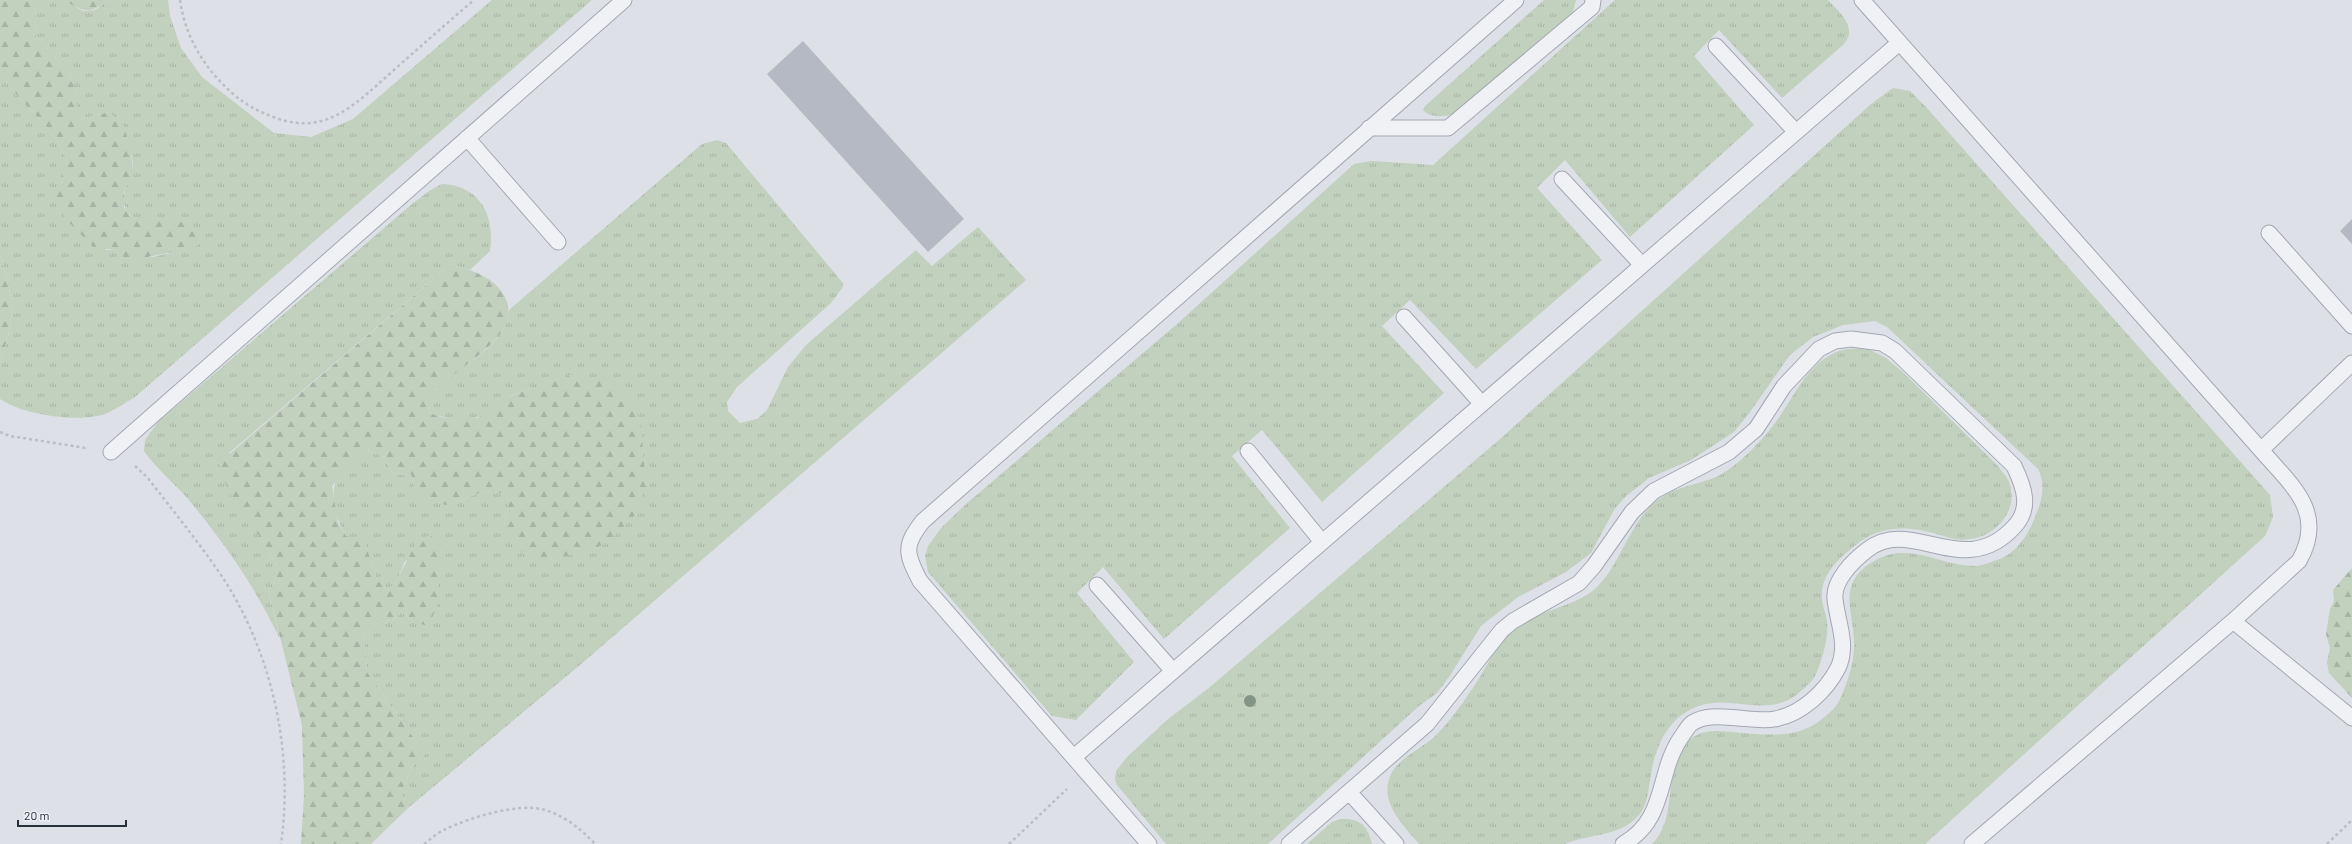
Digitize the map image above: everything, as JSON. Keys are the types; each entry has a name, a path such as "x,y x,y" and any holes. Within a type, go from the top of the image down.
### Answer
{"lane":[{"path":"111,452 624,0"},
{"path":"1149,844 920,581 909,558 908,544 912,535 923,521 1368,128 1516,0"},
{"path":"1368,128 1448,128 1592,7 1593,0"},
{"path":"1862,0 2303,498 2309,513 2306,550 2299,562 2233,621 1972,844"},
{"path":"1074,757 1899,43"},
{"path":"1716,46 1796,132"},
{"path":"467,138 558,242"},
{"path":"1562,179 1642,265"},
{"path":"2269,233 2352,326"},
{"path":"1404,317 1482,404"},
{"path":"1289,844 1427,724 1502,630 1513,621 1579,582 1594,566 1632,512 1654,491 1728,452 1756,429 1784,386 1819,349 1835,341 1851,339 1882,344 1895,351 2014,466 2024,488 2025,502 2022,519 1998,541 1978,550 1958,551 1908,539 1882,541 1868,549 1840,578 1834,597 1843,646 1838,666 1821,693 1797,710 1775,719 1713,716 1692,723 1675,745 1656,809 1643,828 1623,844"},
{"path":"2261,450 2352,363"},
{"path":"1248,451 1322,542"},
{"path":"1096,585 1173,671"},
{"path":"2233,621 2352,718"},
{"path":"1349,792 1396,844"}],"path":[{"path":"180,0 188,32 205,64 219,81 256,111 301,125 320,123 350,108 474,0"},
{"path":"0,432 10,436 111,452 131,462 147,477 219,572 240,607 265,666 278,716 285,788 281,844"},
{"path":"1009,844 1086,772"},
{"path":"424,844 444,830 479,817 511,809 544,810 578,827 595,844"},
{"path":"2327,844 2352,820"}],"green space":[{"path":"0,0 36,0 35,35 69,72 77,97 77,120 109,112 124,126 131,152 133,175 124,192 124,207 129,215 139,222 149,223 171,217 198,230 201,242 194,248 137,259 123,257 115,250 93,247 65,218 55,195 67,160 54,136 12,89 0,68"},
{"path":"36,0 63,0 83,11 95,10 109,0 168,0 170,16 181,48 202,77 274,133 311,137 353,119 492,0 592,0 135,397 105,414 81,418 51,416 36,413 10,405 0,399 0,363 8,337 13,304 0,255 0,68 12,89 54,136 67,160 63,176 106,250 115,250 123,257 152,257 171,253 171,217 156,222 147,223 136,220 128,213 124,203 124,197 133,164 127,142 109,112 77,120 77,97 69,72 35,35"},
{"path":"63,0 109,0 96,8 86,10"},
{"path":"1544,0 1576,0 1572,15 1456,114 1434,116 1423,110 1425,106"},
{"path":"1615,0 1828,0 1846,21 1849,33 1843,45 1782,98 1719,30 1694,56 1754,125 1630,237 1565,160 1537,188 1602,260 1476,369 1410,300 1382,326 1444,393 1322,502 1262,430 1232,456 1290,528 1164,639 1103,567 1077,593 1134,662 1076,720 1052,716 928,572 925,556 928,546 941,528 966,504 1177,324 1354,164 1372,161 1433,165"},
{"path":"1893,88 1910,91 1926,107 2270,495 2273,517 2265,536 1925,844 1652,844 1661,832 1666,818 1673,772 1677,758 1684,745 1695,736 1712,731 1771,735 1791,733 1800,731 1818,722 1835,707 1845,689 1854,649 1850,600 1851,589 1855,579 1863,569 1876,560 1889,555 1902,553 1926,556 1951,563 1977,566 1997,560 2016,549 2029,530 2037,511 2042,493 2042,481 2038,469 1887,327 1875,321 1843,325 1813,337 1790,355 1734,432 1691,460 1649,478 1626,496 1614,510 1591,553 1566,572 1518,597 1481,626 1451,674 1437,693 1419,706 1268,844 1166,844 1117,785 1115,779 1116,771 1127,757 1167,720 1210,687 1500,439 1871,104"},
{"path":"717,140 726,143 843,283 842,288 831,303 737,387 727,402 728,411 740,423 757,419 767,410 788,367 806,345 916,250 932,266 978,227 1026,280 580,665 408,808 401,793 412,767 425,754 367,672 364,634 378,622 392,620 402,612 414,622 439,567 442,546 405,561 397,580 388,590 377,580 364,541 346,536 341,528 335,509 334,490 336,480 346,464 367,450 384,457 394,475 411,474 415,490 447,505 485,491 506,494 509,503 503,530 550,560 570,554 646,487 643,458 572,375 508,397 495,410 480,417 454,419 438,416 430,413 426,402 435,390 447,379 474,360 497,338 505,325 509,310 702,144"},
{"path":"442,184 467,190 476,197 482,205 490,226 490,251 470,270 451,264 229,453 261,538 277,567 275,582 268,589 280,639 241,569 206,521 144,451 145,440 158,422 412,204 429,191"},
{"path":"0,255 13,304 8,337 0,363"},
{"path":"451,264 476,273 492,281 503,294 507,302 508,317 502,331 492,344 448,379 426,402 430,413 444,418 477,418 495,410 506,398 545,382 572,375 612,382 636,405 641,428 646,487 635,515 609,541 594,549 550,560 521,552 503,530 509,503 506,494 485,491 447,505 425,501 415,490 411,474 394,475 384,457 367,450 346,465 332,486 338,523 346,536 364,540 377,580 388,590 397,580 418,539 430,535 442,546 437,607 428,626 414,622 402,612 392,620 378,622 364,634 367,672 425,754 412,767 401,793 408,808 371,844 301,844 304,796 302,725 268,589 275,582 277,567 261,538 229,493 219,463"},
{"path":"1868,349 1886,358 1905,374 1998,466 2006,476 2011,490 2011,501 2009,510 2004,519 1989,532 1980,537 1965,540 1954,539 1920,530 1885,530 1869,536 1846,552 1833,566 1824,582 1822,600 1827,621 1827,634 1818,670 1813,679 1795,696 1783,702 1770,705 1721,702 1709,703 1696,707 1678,718 1664,735 1656,754 1645,805 1639,816 1626,826 1618,830 1582,838 1565,844 1419,844 1399,820 1389,802 1388,782 1392,772 1402,760 1435,737 1469,693 1501,642 1520,624 1581,598 1597,587 1613,566 1640,518 1649,508 1659,499 1673,491 1718,476 1739,462 1768,431 1803,381 1820,362 1830,355 1842,350"},
{"path":"2352,568 2352,698 2329,673 2327,662 2330,648 2326,634 2330,609 2334,601 2333,590"},
{"path":"1340,819 1357,821 1362,824 1368,832 1372,844 1307,844 1332,822"}],"building":[{"path":"803,41 964,219 928,252 767,74"},
{"path":"2352,219 2352,244 2340,231"}]}
